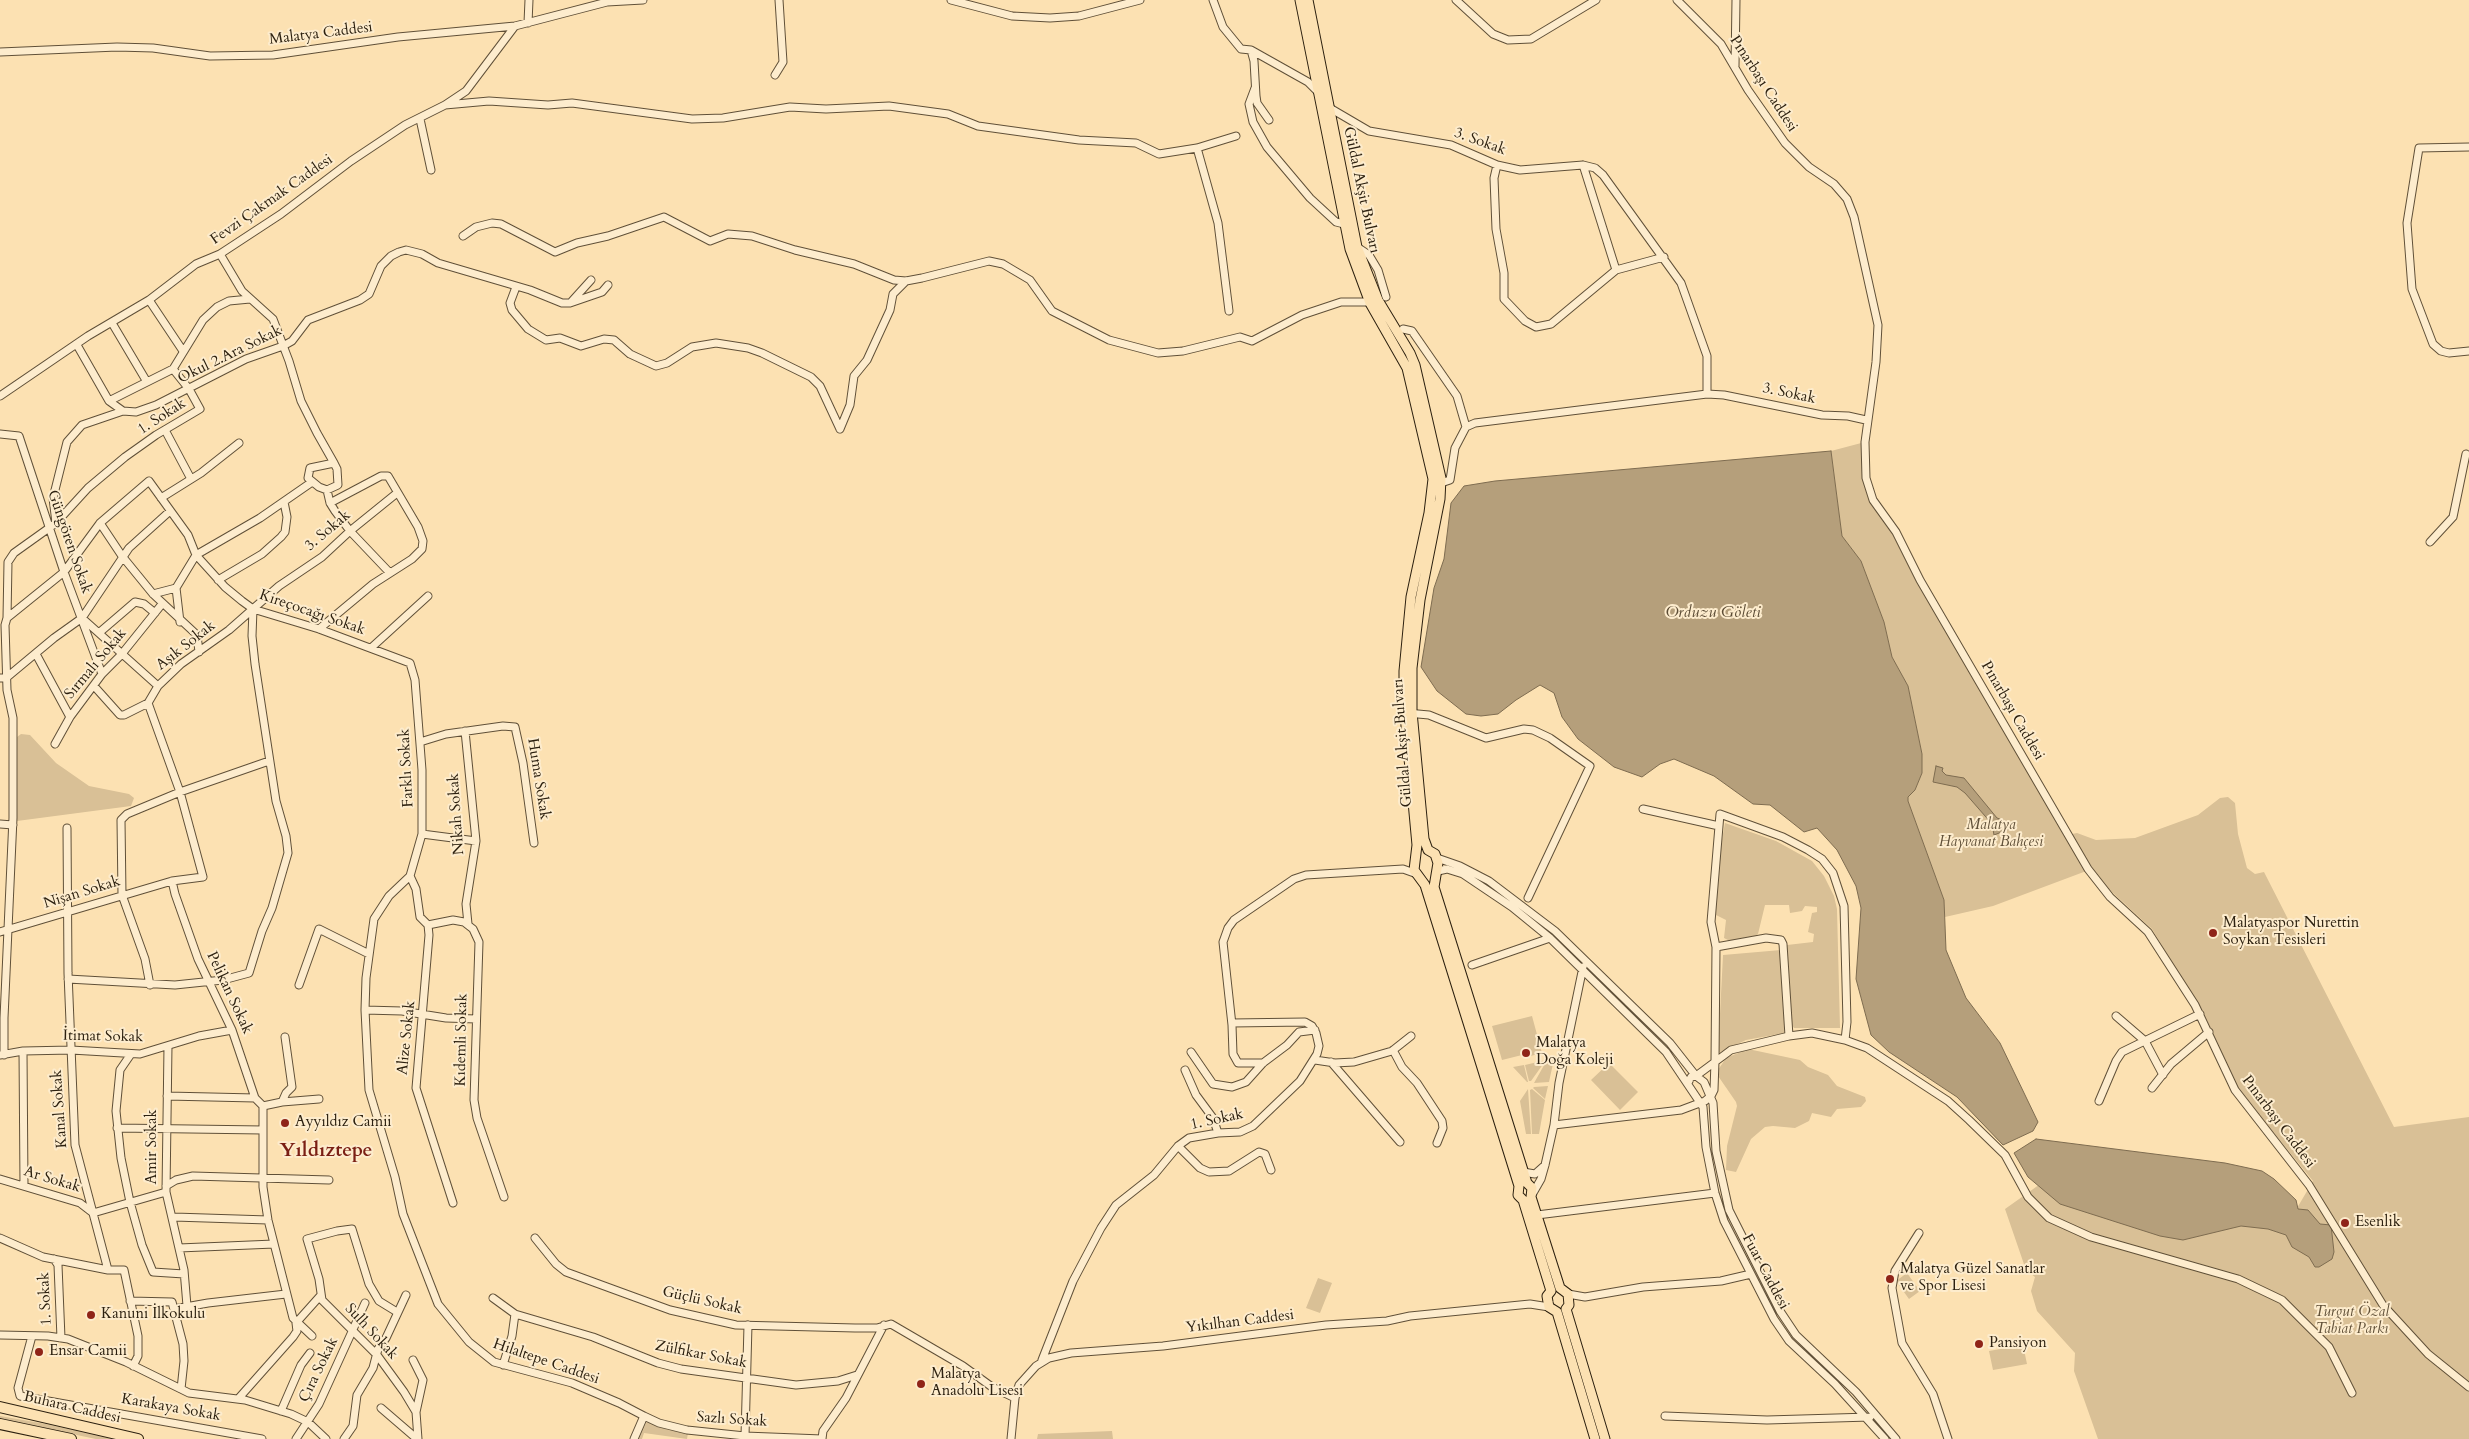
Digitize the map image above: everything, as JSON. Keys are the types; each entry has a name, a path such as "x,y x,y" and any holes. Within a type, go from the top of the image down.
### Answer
{"highway":[{"name":"Buhara Caddesi","path":"0,1407 138,1439"},
{"path":"0,1414 8,1416 31,1414"},
{"path":"0,1424 71,1439"}],"main road":[{"name":"Güldal Akşit Bulvarı","path":"1300,0 1352,259 1410,353 1415,365 1437,485 1415,633 1408,713 1416,856 1419,876 1536,1216 1553,1292 1553,1310 1595,1439"},
{"name":"Güldal Akşit Bulvarı","path":"1308,0 1357,247 1378,300"},
{"name":"Güldal Akşit Bulvarı","path":"1408,713 1424,838 1428,850"},
{"path":"1428,850 1437,858"},
{"name":"Güldal Akşit Bulvarı","path":"1437,858 1434,887 1523,1172 1553,1292"},
{"path":"1553,1292 1568,1294 1568,1307 1605,1439"}],"street":[{"path":"528,23 529,0"},
{"name":"Malatya Caddesi","path":"0,52 117,47 153,48 210,56 273,55 398,37 515,26 608,2 643,0"},
{"path":"775,75 783,62 779,0"},
{"path":"951,0 1012,16 1050,18 1079,16 1140,0"},
{"path":"1213,0 1223,27 1241,49 1251,50 1308,82 1318,90 1329,109"},
{"path":"1456,0 1493,34 1508,40 1531,40 1596,0"},
{"name":"Pınarbaşı Caddesi","path":"1677,0 1716,38 1735,66 1748,90 1785,143 1809,167 1834,184 1846,199 1856,222 1878,325 1876,362 1866,420 1866,478 1872,500 1896,532 1920,580 2089,870 2110,897 2153,939 2200,1014 2221,1064 2235,1090 2309,1185 2383,1305 2412,1338 2435,1360 2469,1387"},
{"path":"1735,66 1736,0"},
{"name":"Fevzi Çakmak Caddesi","path":"1,396 76,345 149,300 196,264 220,254 301,201 351,161 405,126 445,105 466,90 515,26"},
{"path":"1251,50 1254,61 1255,88 1258,103 1269,120"},
{"path":"1255,88 1249,104 1253,122 1267,147 1310,198 1336,222 1344,224"},
{"path":"445,105 489,101 548,105 572,103 692,119 723,118 790,107 826,109 889,106 948,114 978,126 1079,140 1136,143 1159,154 1197,148 1236,136"},
{"name":"3. Sokak","path":"1329,109 1369,131 1451,145 1497,165 1520,170 1582,165"},
{"path":"420,119 431,170"},
{"path":"2469,146 2419,148 2407,223 2412,289 2433,344 2441,351 2449,354 2469,351"},
{"path":"1197,148 1218,223 1229,311"},
{"path":"1497,165 1494,178 1496,229 1504,273 1504,299 1525,321 1536,327 1551,324 1616,270 1664,257"},
{"path":"1582,165 1616,270"},
{"path":"1582,165 1595,168 1603,175 1681,283 1707,356 1707,394"},
{"path":"463,236 476,227 492,223 501,224 555,252 576,243 608,236 664,217 710,241 728,234 741,234 854,264 894,280 906,281 989,261 1003,264 1030,280 1052,311 1109,340 1158,353 1183,351 1240,337 1252,341 1302,315 1341,302 1378,300"},
{"name":"Okul 2.Ara Sokak","path":"52,526 52,498 68,442 82,425 123,411 136,412 144,410 246,359 283,346 292,341 308,320 365,298 381,266 391,256 406,250 422,254 438,264 466,270 516,287"},
{"path":"220,254 242,291 273,320 301,401 338,474 338,485 328,490"},
{"path":"570,303 591,280"},
{"path":"608,285 602,292 570,303 562,303 530,290 516,287 510,303 512,310 528,330 546,340 560,338 581,346 604,338 614,340 630,354 656,366 667,363 692,347 709,344 735,345 762,353 811,377 820,386 840,430 850,405 854,376 867,360 890,310 893,294 906,281"},
{"path":"109,401 173,368 203,320 218,307 229,301 250,299"},
{"path":"149,300 183,352"},
{"path":"112,323 147,382"},
{"path":"1403,328 1412,331 1457,396 1466,427 1455,448 1450,480 1437,485"},
{"path":"76,345 109,401 123,411"},
{"path":"173,368 189,389"},
{"name":"1. Sokak","path":"10,557 52,526 88,488 139,448 200,409 189,389"},
{"name":"3. Sokak","path":"1466,427 1475,422 1707,394 1724,395 1822,415 1848,416 1866,420"},
{"path":"165,430 191,479"},
{"name":"Güngören Sokak","path":"0,434 19,436 52,526 64,572 102,674"},
{"path":"161,498 191,479 239,443"},
{"path":"2430,542 2454,517 2466,454"},
{"path":"328,490 308,478 310,468 334,463"},
{"path":"319,629 353,599 389,572 412,559 422,549 423,540 418,527 397,493 391,478 381,476 330,503"},
{"name":"Kireçocağı Sokak","path":"100,523 149,482 188,535 196,555 218,580 253,609 319,629 404,660"},
{"path":"180,622 176,588 196,555 211,548 312,482"},
{"path":"328,490 330,503 350,531 389,572"},
{"name":"3. Sokak","path":"253,609 297,572 322,557 350,531 397,493"},
{"path":"218,580 262,554 281,537 285,532 287,517 284,502"},
{"path":"3,678 82,618 122,556 135,541 170,511"},
{"path":"7,618 64,572 100,523 122,556 152,594 196,635 199,652"},
{"path":"0,556 10,557 3,678 13,718 13,825 9,930 2,1018 2,1055"},
{"path":"152,594 176,588"},
{"path":"371,648 428,596"},
{"path":"100,632 135,602 144,604 155,613"},
{"name":"Sırmalı Sokak","path":"55,744 70,716 102,674 121,655 162,604"},
{"path":"68,979 175,985 249,973 278,889 288,853 269,761 253,649 253,609"},
{"name":"Aşık Sokak","path":"148,703 158,686 182,664 253,609"},
{"path":"82,618 100,632 121,655 158,686"},
{"path":"36,654 70,716"},
{"name":"Farklı Sokak","path":"404,660 410,663 415,680 420,742 422,834 410,876"},
{"path":"94,686 120,715 124,715 148,703 180,792 203,877 172,881"},
{"path":"1408,713 1429,714 1486,738 1524,729 1533,730 1550,738 1590,766 1528,898"},
{"name":"Huma Sokak","path":"420,742 446,734 503,726 515,727 523,763 534,843"},
{"name":"Nikah Sokak","path":"465,731 476,841 466,904 468,924"},
{"path":"150,985 145,959 122,895 122,817 180,792 269,761"},
{"path":"1643,809 1719,826"},
{"path":"1554,1125 1687,1109 1711,1096 1714,1090 1715,1061 1716,947 1711,930 1711,917 1720,814 1783,838 1822,859 1833,873 1844,906 1847,1022 1845,1040"},
{"path":"0,824 13,825"},
{"name":"Kanal Sokak","path":"67,828 68,979 75,1145 108,1270"},
{"path":"422,834 476,841"},
{"path":"1403,870 1416,856 1428,850"},
{"path":"1437,858 1460,866 1489,881 1555,931 1670,1042 1696,1076 1704,1082 1711,1096 1716,1151 1726,1201 1737,1229 1780,1311 1796,1335 1856,1392 1896,1439"},
{"path":"1263,1064 1238,1063 1232,1054 1232,1022 1223,942 1228,928 1234,920 1294,879 1306,875 1403,870 1419,876 1452,870 1462,874 1512,907 1550,938 1666,1052 1688,1083 1692,1094 1700,1103"},
{"name":"Alize Sokak","path":"410,876 416,889 420,917 428,925 426,984 416,1088 453,1203"},
{"name":"Hilaltepe Caddesi","path":"410,876 390,896 374,919 369,954 365,1010 368,1079 371,1098 395,1177 403,1214 438,1304 453,1324 484,1357 503,1365 572,1383 644,1416"},
{"name":"Pelikan Sokak","path":"172,881 192,947 232,1030 254,1098"},
{"name":"Nişan Sokak","path":"0,932 172,881"},
{"path":"428,925 454,920 468,924"},
{"name":"Kıdemli Sokak","path":"468,924 477,936 479,950 475,1109 504,1198"},
{"path":"299,985 319,929 369,954"},
{"path":"1472,965 1550,938"},
{"path":"1716,947 1766,938 1781,940 1783,944 1789,1036"},
{"path":"1527,1190 1544,1168 1554,1125 1559,1083 1585,959"},
{"path":"365,1010 476,1020"},
{"path":"2099,1101 2118,1057 2126,1050 2200,1014"},
{"path":"2116,1016 2145,1041 2163,1075"},
{"path":"1232,1022 1268,1024 1299,1021 1312,1026 1316,1030 1319,1046 1315,1060 1331,1062 1354,1062 1393,1050 1411,1036"},
{"name":"İtimat Sokak","path":"2,1055 23,1051 70,1050 112,1051 131,1054 168,1046 200,1036 232,1030"},
{"path":"1191,1052 1213,1084 1218,1086 1239,1086 1258,1071 1263,1064 1287,1046 1300,1032 1316,1030"},
{"path":"2152,1088 2171,1064 2209,1032"},
{"path":"1688,1083 1690,1078 1696,1076 1731,1050 1789,1036 1812,1033 1845,1040 1867,1048 1953,1104 2005,1155 2028,1197 2049,1218 2090,1237 2238,1279 2282,1300 2329,1347 2352,1393"},
{"path":"282,1102 286,1093 292,1087 285,1037"},
{"name":"Amir Sokak","path":"168,1046 166,1189 174,1217 184,1274 187,1306"},
{"path":"1393,1050 1402,1067 1417,1083 1442,1122 1444,1128 1437,1143"},
{"path":"23,1051 24,1186"},
{"path":"131,1054 120,1070 117,1085 117,1128 130,1202 142,1246 153,1272 184,1274"},
{"name":"1. Sokak","path":"1042,1360 1074,1281 1110,1211 1154,1175 1178,1146 1189,1138 1218,1133 1240,1132 1253,1126 1300,1080 1315,1060"},
{"path":"1331,1062 1400,1142"},
{"path":"1185,1070 1196,1095 1212,1118 1218,1133"},
{"path":"1687,1109 1691,1104 1692,1094"},
{"path":"167,1096 254,1098 263,1106 264,1199 286,1294 297,1331 238,1399"},
{"path":"263,1106 282,1102 319,1099"},
{"name":"Fuar Caddesi","path":"1700,1103 1704,1111 1706,1147 1715,1193 1724,1221 1770,1312 1788,1340 1835,1384 1885,1439"},
{"path":"117,1128 263,1130"},
{"path":"1178,1146 1200,1168 1209,1172 1230,1171 1259,1152 1265,1154 1271,1170"},
{"path":"1523,1172 1535,1174 1544,1168"},
{"path":"93,1213 166,1189 176,1180 194,1176 329,1180"},
{"name":"Ar Sokak","path":"0,1179 80,1203 93,1213"},
{"path":"1536,1216 1715,1193"},
{"path":"174,1217 268,1220"},
{"name":"Sulh Sokak","path":"397,1312 379,1301 369,1284 352,1229 309,1238 306,1242 319,1279 322,1300 376,1355 404,1392 416,1412 417,1439"},
{"path":"1919,1233 1895,1272 1892,1288 1900,1339 1932,1394 1948,1439"},
{"path":"0,1238 33,1253 54,1259 108,1270 124,1270 138,1342 138,1356 133,1366"},
{"name":"Güçlü Sokak","path":"535,1238 556,1264 570,1274 663,1308 730,1324 855,1328 884,1326"},
{"path":"179,1248 274,1244"},
{"name":"1. Sokak","path":"54,1259 58,1265 61,1338"},
{"path":"1568,1294 1585,1296 1643,1287 1721,1281 1751,1274"},
{"name":"Yıkılhan Caddesi","path":"1530,1304 1553,1292"},
{"path":"174,1309 286,1294"},
{"path":"296,1323 321,1295"},
{"path":"344,1439 353,1426 357,1395 373,1368 376,1355 406,1295"},
{"path":"1553,1310 1568,1307 1585,1296"},
{"name":"Zülfikar Sokak","path":"493,1298 515,1314 593,1337 667,1366 796,1385 838,1382 857,1375"},
{"path":"130,1302 172,1302 184,1344 181,1390"},
{"name":"Çıra Sokak","path":"308,1422 319,1404 365,1303"},
{"name":"Yıkılhan Caddesi","path":"1042,1360 1071,1353 1163,1346 1326,1326 1387,1321 1410,1316 1530,1304 1553,1310"},
{"path":"503,1365 512,1336 515,1314"},
{"path":"296,1323 312,1336"},
{"path":"745,1436 748,1325"},
{"path":"822,1439 823,1431 846,1398 884,1326 894,1325 967,1369 992,1387 1015,1398"},
{"path":"0,1334 61,1338 133,1366 181,1390 198,1395 257,1402 291,1414 308,1422 326,1439"},
{"name":"Karakaya Sokak","path":"32,1336 18,1393 24,1397 262,1439"},
{"path":"281,1412 301,1364 310,1353"},
{"path":"413,1360 423,1380 416,1412"},
{"path":"1011,1439 1015,1398 1023,1379 1042,1360"},
{"path":"381,1408 417,1439"},
{"path":"634,1439 644,1416"},
{"name":"Sazlı Sokak","path":"644,1416 678,1429 745,1436 822,1439"},
{"path":"1665,1416 1767,1420 1867,1418 1877,1416"},
{"path":"296,1439 308,1422"}],"green space":[{"name":"Malatya Hayvanat Bahçesi","path":"1865,442 1868,488 2089,870 1993,906 1945,917 1944,900 1907,797 1915,790 1922,773 1922,754 1908,686 1892,657 1884,622 1861,561 1842,536 1831,451"},
{"path":"21,734 30,735 56,763 89,786 129,794 134,798 131,806 17,821 17,737"},
{"name":"Turgut Özal Tabiat Parkı","path":"2228,797 2235,803 2238,834 2247,868 2255,874 2264,872 2394,1127 2469,1117 2469,1439 2098,1439 2074,1371 2075,1353 2037,1311 2031,1291 2035,1277 2026,1270 2005,1209 2043,1182 2287,1225 2313,1181 2226,1074 2228,1072 2207,1020 2152,929 2100,881 2072,834 2077,833 2096,840 2135,838 2198,815 2220,798"},
{"path":"1725,823 1776,841 1812,861 1824,876 1834,896 1837,909 1840,1028 1794,1028 1788,1019 1787,945 1813,942 1814,934 1808,932 1812,913 1817,912 1817,907 1805,906 1802,911 1790,913 1789,905 1765,905 1758,934 1752,938 1734,943 1724,938 1726,920 1714,914 1718,861"},
{"path":"1781,950 1785,1033 1746,1040 1718,1053 1723,955"},
{"path":"1532,1016 1542,1053 1523,1058 1522,1055 1502,1060 1492,1026"},
{"path":"1748,1049 1800,1060 1808,1067 1828,1075 1837,1086 1865,1097 1866,1101 1861,1107 1837,1109 1831,1117 1812,1113 1809,1121 1795,1128 1765,1127 1751,1139 1736,1172 1726,1170 1727,1146 1737,1106 1716,1073 1726,1058"},
{"path":"1554,1059 1549,1082 1534,1083 1547,1060"},
{"path":"1546,1060 1531,1081 1529,1081 1525,1065"},
{"path":"1609,1063 1638,1092 1620,1110 1591,1080"},
{"path":"1524,1065 1528,1082 1513,1067"},
{"path":"1548,1086 1545,1099 1533,1088 1534,1087"},
{"path":"1528,1089 1531,1134 1526,1134 1520,1101"},
{"path":"1532,1089 1545,1100 1539,1134 1532,1134 1530,1090"},
{"path":"1907,1273 1920,1291 1909,1299 1896,1281"},
{"path":"1318,1278 1332,1283 1320,1313 1306,1308"},
{"path":"2023,1345 2027,1364 1993,1370 1989,1351"},
{"path":"0,1416 112,1439 96,1439 0,1419"},
{"path":"647,1421 668,1430 688,1433 687,1439 644,1433 642,1439 639,1439"},
{"path":"1112,1431 1113,1439 1037,1439 1038,1434"}],"water":[{"name":"Orduzu Göleti","path":"1831,451 1842,536 1861,561 1884,622 1892,657 1908,686 1922,754 1922,773 1915,790 1908,797 1908,801 1944,900 1946,950 1966,998 2000,1043 2038,1122 2033,1131 2003,1145 1957,1097 1889,1052 1871,1035 1856,979 1861,908 1856,886 1837,850 1817,828 1804,832 1770,805 1753,804 1714,776 1674,759 1660,764 1642,777 1614,767 1578,739 1562,717 1554,693 1540,685 1498,714 1481,716 1466,714 1437,691 1421,667 1434,588 1444,559 1451,503 1464,486 1495,481"},
{"path":"1936,766 1943,768 1942,771 1946,775 1964,778 1997,818 2011,823 2012,828 1994,835 1992,824 1965,793 1957,787 1933,782"},
{"path":"2036,1139 2225,1163 2262,1171 2274,1179 2296,1200 2298,1209 2308,1210 2320,1224 2331,1225 2334,1252 2332,1259 2319,1267 2315,1267 2309,1257 2292,1247 2286,1235 2268,1229 2241,1226 2183,1240 2160,1236 2060,1204 2028,1177 2014,1153"}],"place":[{"name":"Malatyaspor Nurettin Soykan Tesisleri","path":"2213,933"},
{"name":"Malatya Doğa Koleji","path":"1526,1053"},
{"name":"Ayyıldız Camii","path":"285,1123"},
{"name":"Esenlik","path":"2345,1223"},
{"name":"Malatya Güzel Sanatlar ve Spor Lisesi","path":"1890,1279"},
{"name":"Kanuni İlkokulu","path":"91,1315"},
{"name":"Pansiyon","path":"1979,1344"},
{"name":"Ensar Camii","path":"39,1352"},
{"name":"Malatya Anadolu Lisesi","path":"921,1384"}],"district":[{"name":"Yıldıztepe","path":"326,1151"}]}
